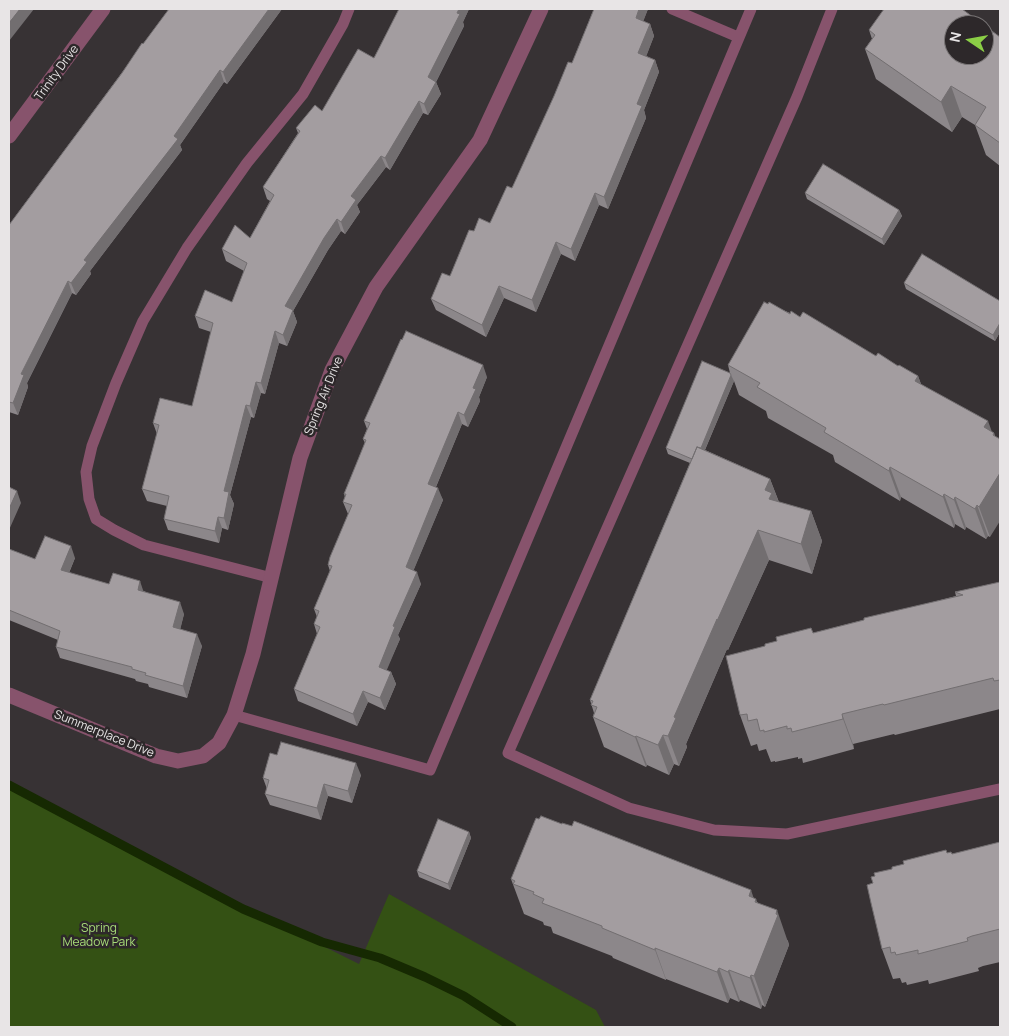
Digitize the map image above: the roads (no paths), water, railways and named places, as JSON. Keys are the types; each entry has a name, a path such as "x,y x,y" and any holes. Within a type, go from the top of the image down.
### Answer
{"street":[{"name":"Trinity Drive","path":"9,136 103,9"},
{"name":"Spring Air Drive","path":"202,756 220,743 234,715 253,654 300,458 332,370 376,287 480,140 540,9"},
{"name":"Summerplace Drive","path":"9,695 156,756 178,761 202,756"}],"lane":[{"path":"272,578 144,545 114,530 96,519 90,499 86,472 95,437 116,383 144,321 187,248 241,171 303,94 343,24 349,9"},
{"path":"672,9 738,37"},
{"path":"234,715 430,770 750,9"},
{"path":"832,9 797,98 508,753 629,808 714,830 787,834 1000,789"}],"waterway":[{"path":"9,785 243,909 322,942 380,958 425,977 464,996 512,1027"}],"park label":[{"name":"Spring Meadow Park","path":"99,936"}]}
